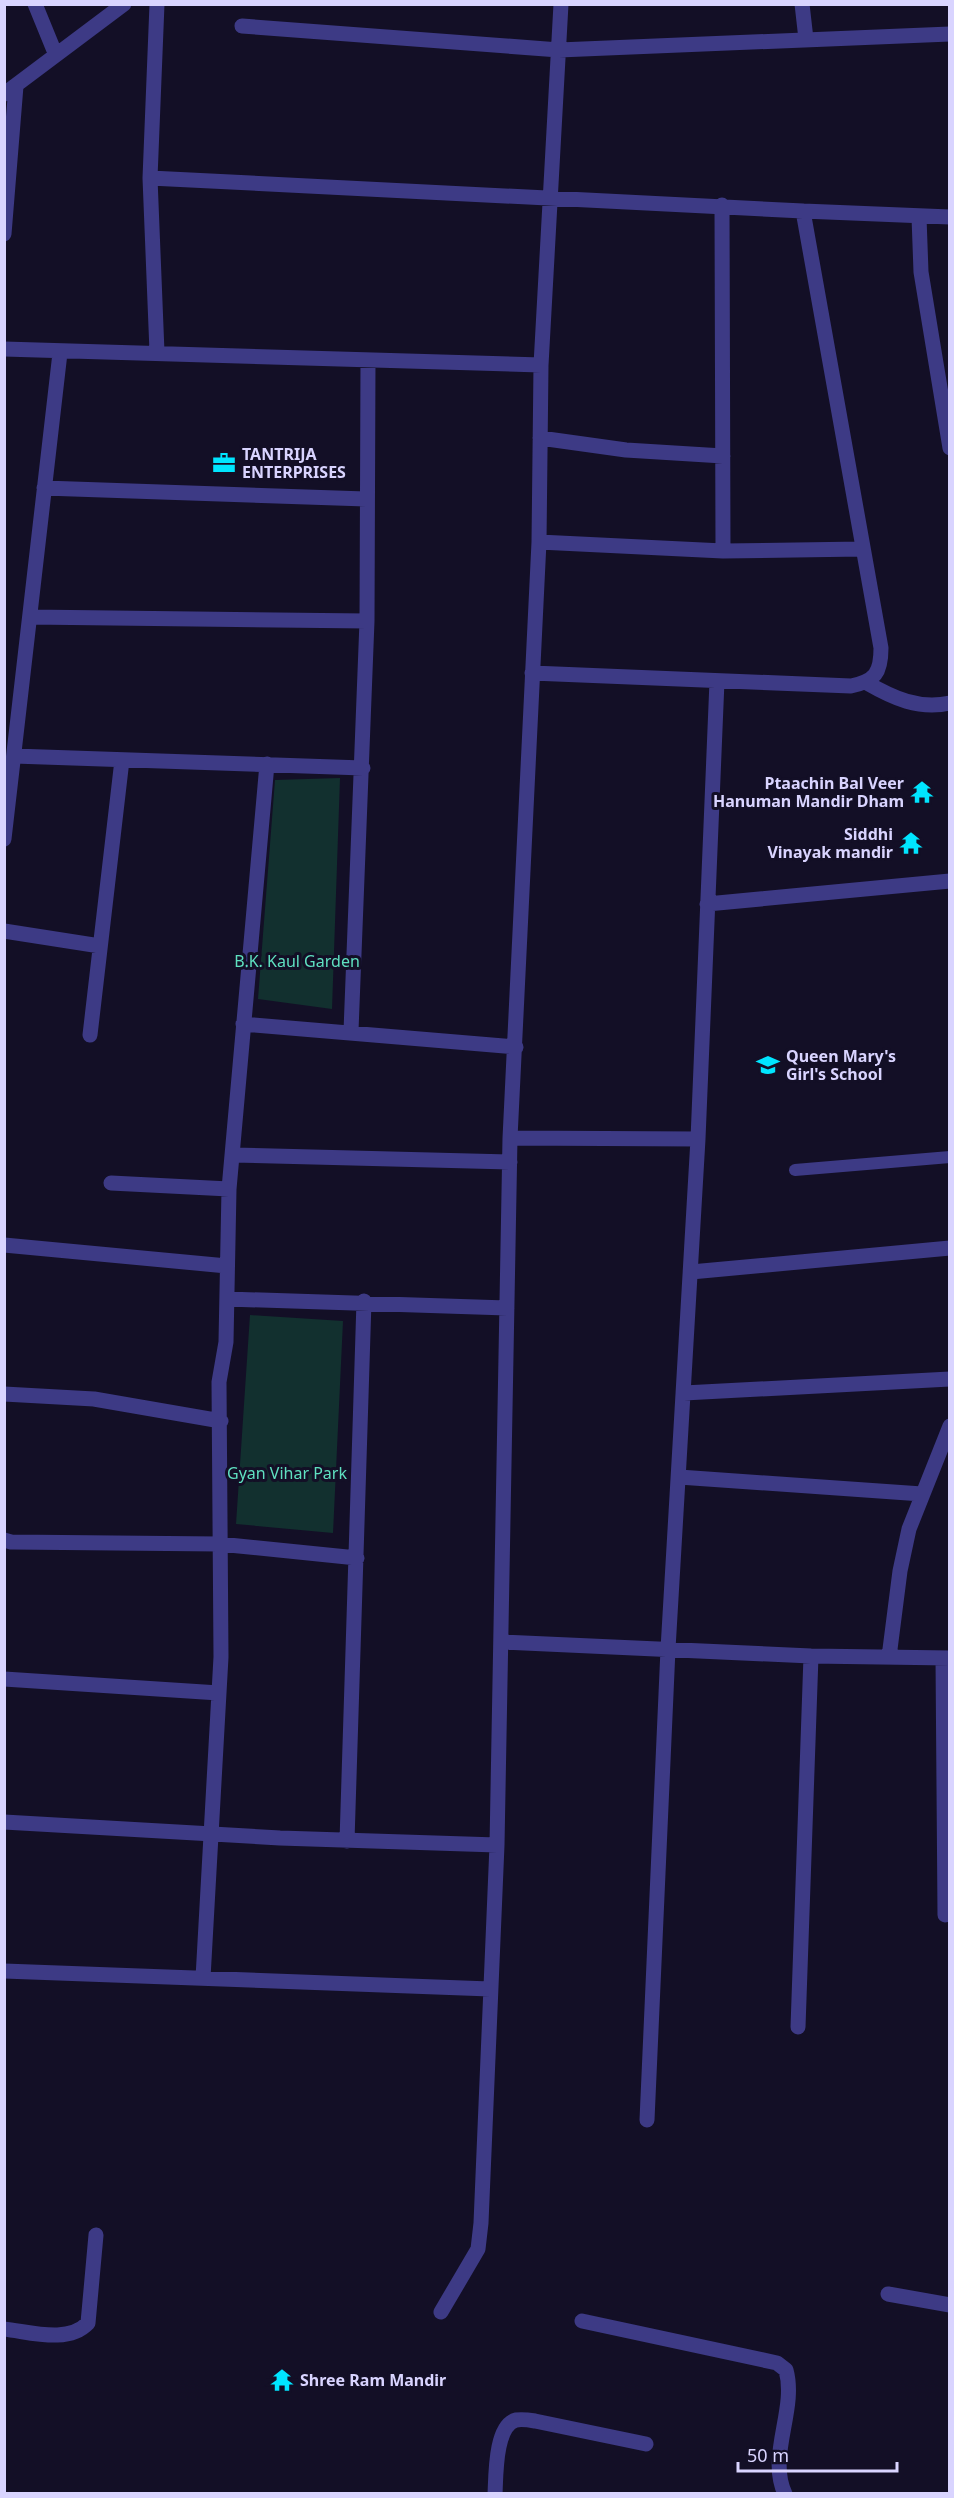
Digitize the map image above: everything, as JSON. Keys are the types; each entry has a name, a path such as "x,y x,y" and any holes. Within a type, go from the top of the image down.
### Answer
{"street":[{"path":"34,4 55,53"},
{"path":"4,234 10,90 55,53 124,4"},
{"path":"157,352 150,178 158,4"},
{"path":"441,2312 478,2249 482,2223 497,1845 510,1138 539,542 541,365 561,4"},
{"path":"802,4 806,39"},
{"path":"242,26 559,50 950,34"},
{"path":"150,178 950,217"},
{"path":"722,205 723,551"},
{"path":"532,673 851,686 867,683 876,675 881,662 881,648 803,211"},
{"path":"919,217 921,272 950,448"},
{"path":"4,349 541,365"},
{"path":"4,839 60,352"},
{"path":"351,1031 367,621 368,361"},
{"path":"540,438 626,450 723,456"},
{"path":"44,488 366,499"},
{"path":"539,542 723,551 862,549"},
{"path":"30,617 367,621"},
{"path":"647,2120 668,1648 698,1139 717,681"},
{"path":"867,683 910,704 935,706 950,703"},
{"path":"14,756 363,768"},
{"path":"90,1035 122,760"},
{"path":"203,1978 219,1692 221,1421 219,1382 226,1342 229,1190 267,764"},
{"path":"707,904 950,881"},
{"path":"4,931 100,945"},
{"path":"243,1024 351,1031 516,1047"},
{"path":"510,1138 698,1139"},
{"path":"233,1155 510,1162"},
{"path":"111,1183 229,1190"},
{"path":"4,1245 226,1266"},
{"path":"691,1272 950,1248"},
{"path":"227,1299 364,1301 507,1308"},
{"path":"347,1841 364,1301"},
{"path":"684,1393 950,1379"},
{"path":"4,1394 94,1399 221,1421"},
{"path":"890,1657 900,1571 909,1529 950,1426"},
{"path":"679,1477 922,1494"},
{"path":"4,1540 11,1542 219,1544 357,1557"},
{"path":"502,1642 811,1656 946,1658 945,1915"},
{"path":"798,2027 811,1656"},
{"path":"4,1679 219,1692"},
{"path":"4,1822 347,1841 497,1845"},
{"path":"4,1971 490,1989"},
{"path":"4,2329 55,2335 80,2331 88,2323 96,2235"},
{"path":"888,2294 950,2305"},
{"path":"582,2321 777,2363 786,2370 789,2381 778,2468 785,2493"},
{"path":"495,2493 501,2436 507,2425 517,2420 535,2421 646,2444"}],"lane":[{"path":"795,1170 950,1157"}],"green space":[{"name":"B.K. Kaul Garden","path":"340,778 332,1009 258,999 275,780"},
{"name":"Gyan Vihar Park","path":"250,1315 343,1321 333,1533 236,1524"}],"place":[{"name":"TANTRIJA ENTERPRISES","path":"224,463"},
{"name":"Ptaachin Bal Veer Hanuman Mandir Dham","path":"922,792"},
{"name":"Siddhi Vinayak mandir","path":"911,843"},
{"name":"Queen Mary's Girl's School","path":"768,1065"},
{"name":"Shree Ram Mandir","path":"282,2380"}]}
